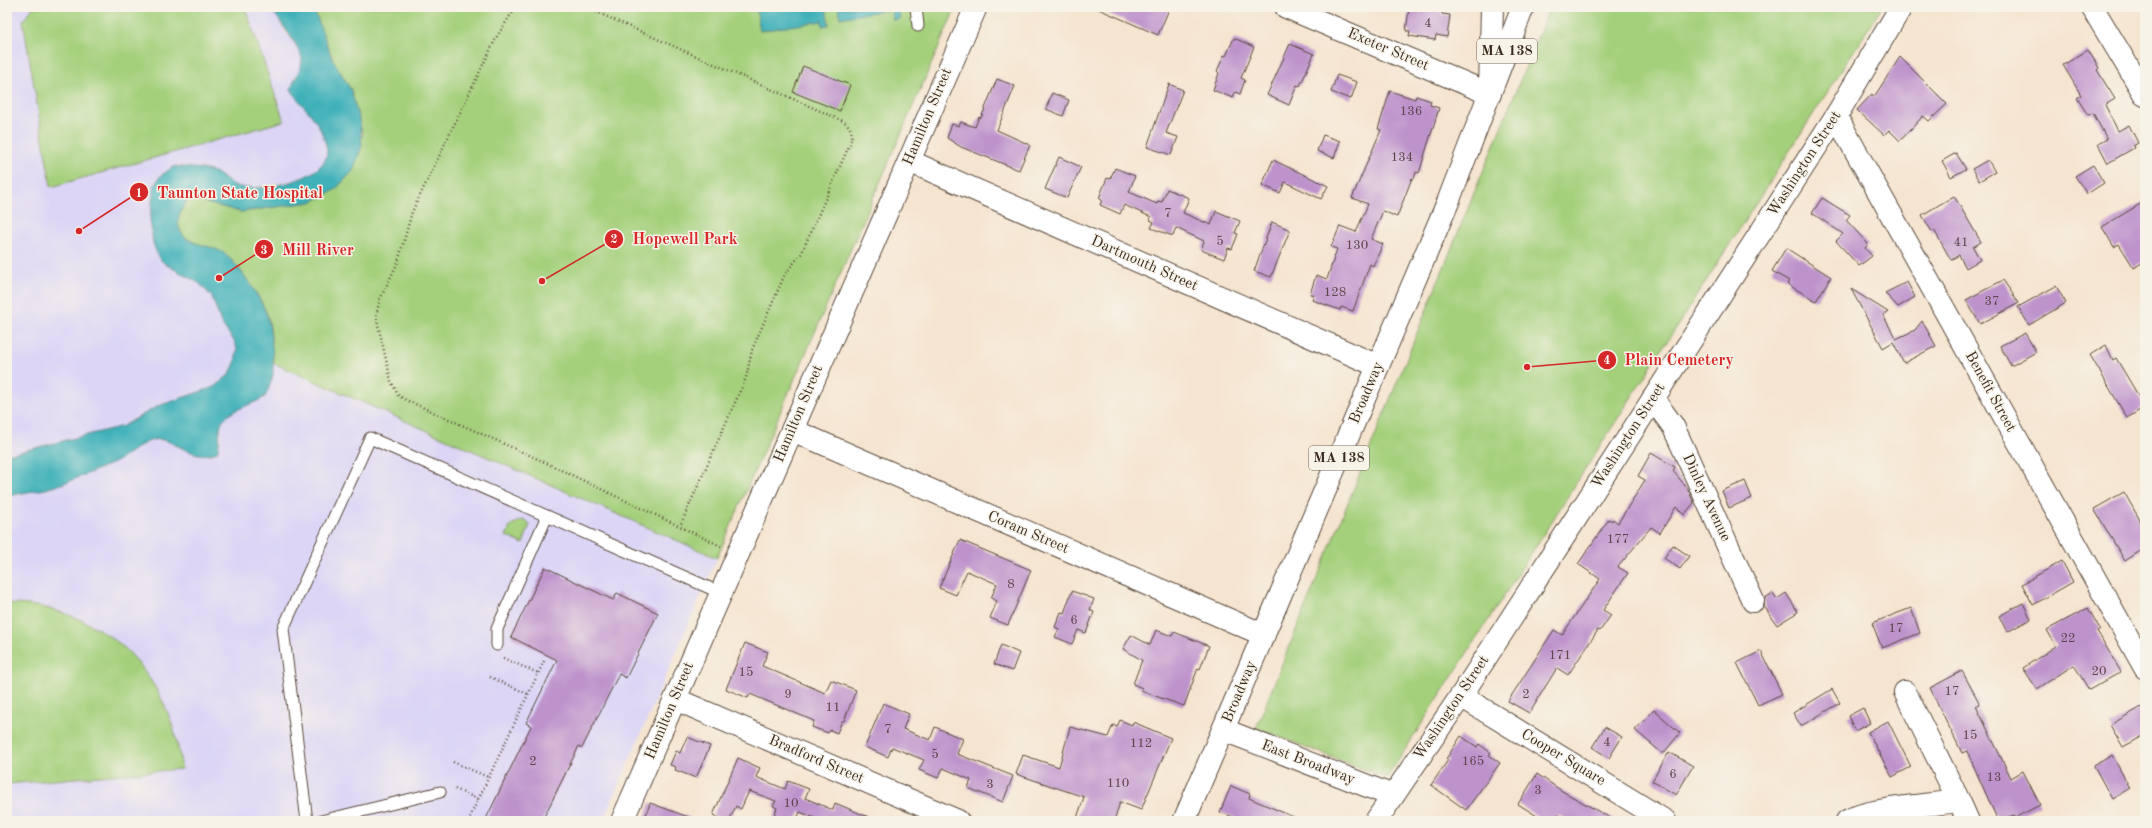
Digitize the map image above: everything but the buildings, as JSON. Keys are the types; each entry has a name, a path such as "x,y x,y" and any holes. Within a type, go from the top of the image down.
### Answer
{"street":[{"name":"Hamilton Street","path":"622,821 976,7"},
{"name":"Exeter Street","path":"1286,7 1490,94"},
{"path":"1490,94 1492,7"},
{"name":"Broadway","path":"1184,821 1224,730 1450,195 1523,7"},
{"name":"Washington Street","path":"1376,821 1461,696 1836,116 1901,7"},
{"path":"2092,7 2145,95"},
{"name":"Benefit Street","path":"1836,116 2145,668"},
{"name":"Dartmouth Street","path":"909,161 1378,366"},
{"name":"Dinley Avenue","path":"1654,398 1673,426 1753,601"},
{"name":"Coram Street","path":"792,430 1264,635"},
{"path":"1905,692 1968,821"},
{"name":"Cooper Square","path":"1461,696 1665,821"},
{"name":"Bradford Street","path":"675,699 958,821"},
{"name":"East Broadway","path":"1224,730 1393,796"},
{"path":"1847,821 1860,816 1885,811 1959,801"}],"lane":[{"path":"916,7 918,26"},
{"path":"307,821 283,630 370,438 721,593"},
{"path":"497,645 497,629 547,516"},
{"path":"321,821 445,790"}],"path":[{"path":"518,7 510,16 496,38 412,212 398,262 376,308 376,316 391,381 398,395 404,399 540,460 725,548"},
{"path":"585,7 843,121 849,125 852,131 849,146 801,254 785,274 752,350 746,378 680,526"},
{"path":"499,656 538,673"},
{"path":"468,821 545,658"},
{"path":"490,677 528,694"},
{"path":"453,762 488,778"},
{"path":"445,790 478,799"}],"shaded area":[{"path":"7,7 271,7 284,30 297,47 302,58 300,68 295,76 298,101 310,111 317,121 327,146 328,155 320,167 310,174 296,180 259,187 241,187 228,183 211,171 175,166 187,275 199,283 212,297 221,323 234,341 237,349 235,363 229,375 214,387 158,406 123,426 7,455"},
{"path":"273,363 717,558 603,821 7,821 7,497 50,488 71,480 113,463 144,444 155,440 166,441 200,455 220,444 222,422 227,415 269,388"}],"green space":[{"path":"33,7 245,7 284,121 51,187 23,21"},
{"path":"313,7 956,7 717,558 273,363 269,320 254,289 233,261 226,255 220,251 187,239 180,230 178,218 187,201 195,200 241,212 311,202 363,135 351,90 332,58"},
{"path":"1550,7 1882,7 1387,778 1256,728"},
{"path":"522,520 527,521 530,524 523,544 506,536 511,525"},
{"path":"7,604 37,606 67,614 95,627 120,644 142,667 155,687 165,707 175,736 182,769 7,784"}],"water":[{"path":"271,7 313,7 332,58 351,90 360,123 362,146 353,171 335,190 311,202 241,212 195,200 187,201 179,215 178,222 183,235 193,242 217,249 228,257 241,271 263,306 268,318 273,361 270,386 265,397 229,414 225,418 221,425 217,452 198,454 190,452 168,441 153,440 116,461 73,480 49,488 7,497 7,455 123,426 158,406 214,387 229,375 235,363 237,349 234,341 221,323 212,297 199,283 165,264 158,257 153,243 150,219 154,187 160,176 175,166 215,172 235,186 251,188 265,187 295,180 309,174 320,166 326,157 326,145 319,127 291,89 300,67 302,60 301,55"},
{"path":"756,7 826,7 829,25 822,26 822,21 760,31"},
{"path":"838,7 898,7 900,19 893,20 891,9 840,18"}],"place":[{"name":"Taunton State Hospital","path":"79,231"},
{"name":"Mill River","path":"219,278"},
{"name":"Hopewell Park","path":"542,281"},
{"name":"Plain Cemetery","path":"1527,367"}]}
